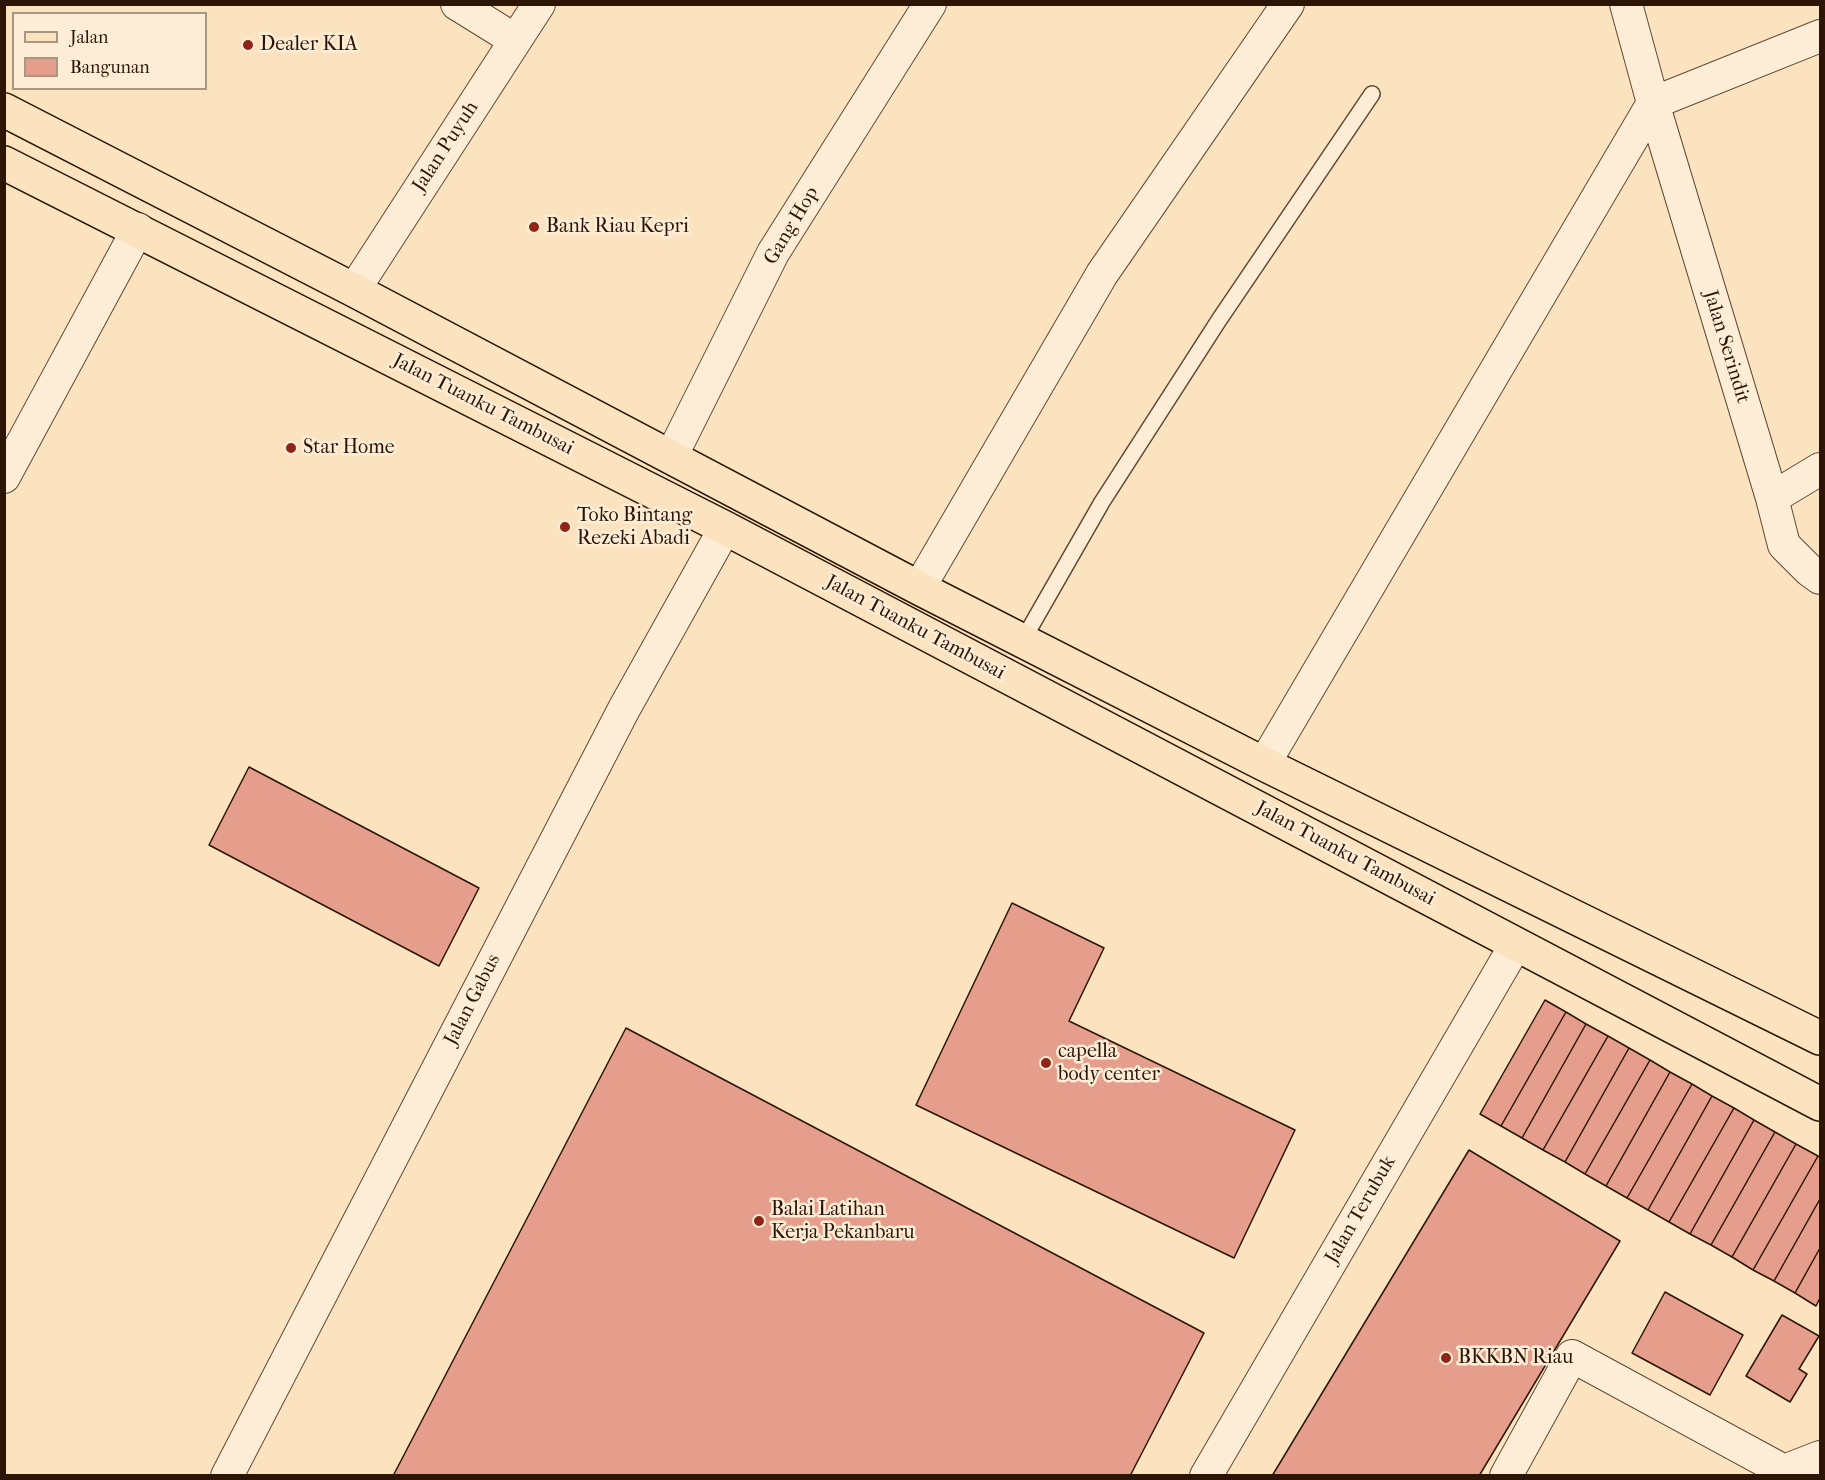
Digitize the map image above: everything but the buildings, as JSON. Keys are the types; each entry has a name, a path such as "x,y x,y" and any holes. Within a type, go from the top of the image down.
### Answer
{"main road":[{"name":"Jalan Tuanku Tambusai","path":"4,110 354,290 919,588 1264,764 1821,1038"},
{"name":"Jalan Tuanku Tambusai","path":"4,163 725,528 1821,1104"}],"street":[{"path":"457,4 515,40"},
{"name":"Jalan Puyuh","path":"354,290 539,4"},
{"name":"Gang Hop","path":"671,457 774,253 930,4"},
{"path":"919,588 1102,274 1288,4"},
{"name":"Jalan Serindit","path":"1626,4 1653,103 1772,498 1784,545 1809,570 1821,578"},
{"path":"1264,764 1653,103 1821,36"},
{"path":"4,477 138,229"},
{"path":"1772,498 1821,469"},
{"name":"Jalan Gabus","path":"227,1476 624,709 725,528"},
{"name":"Jalan Terubuk","path":"1206,1476 1516,944"},
{"path":"1506,1476 1572,1356 1783,1473 1821,1457"}],"lane":[{"path":"1023,640 1109,491 1219,320 1372,94"}],"place":[{"name":"Dealer KIA","path":"248,45"},
{"name":"Bank Riau Kepri","path":"534,227"},
{"name":"Star Home","path":"291,448"},
{"name":"Toko Bintang Rezeki Abadi","path":"565,527"},
{"name":"capella body center","path":"1046,1063"},
{"name":"Balai Latihan Kerja Pekanbaru","path":"759,1221"},
{"name":"BKKBN Riau","path":"1446,1358"}]}
